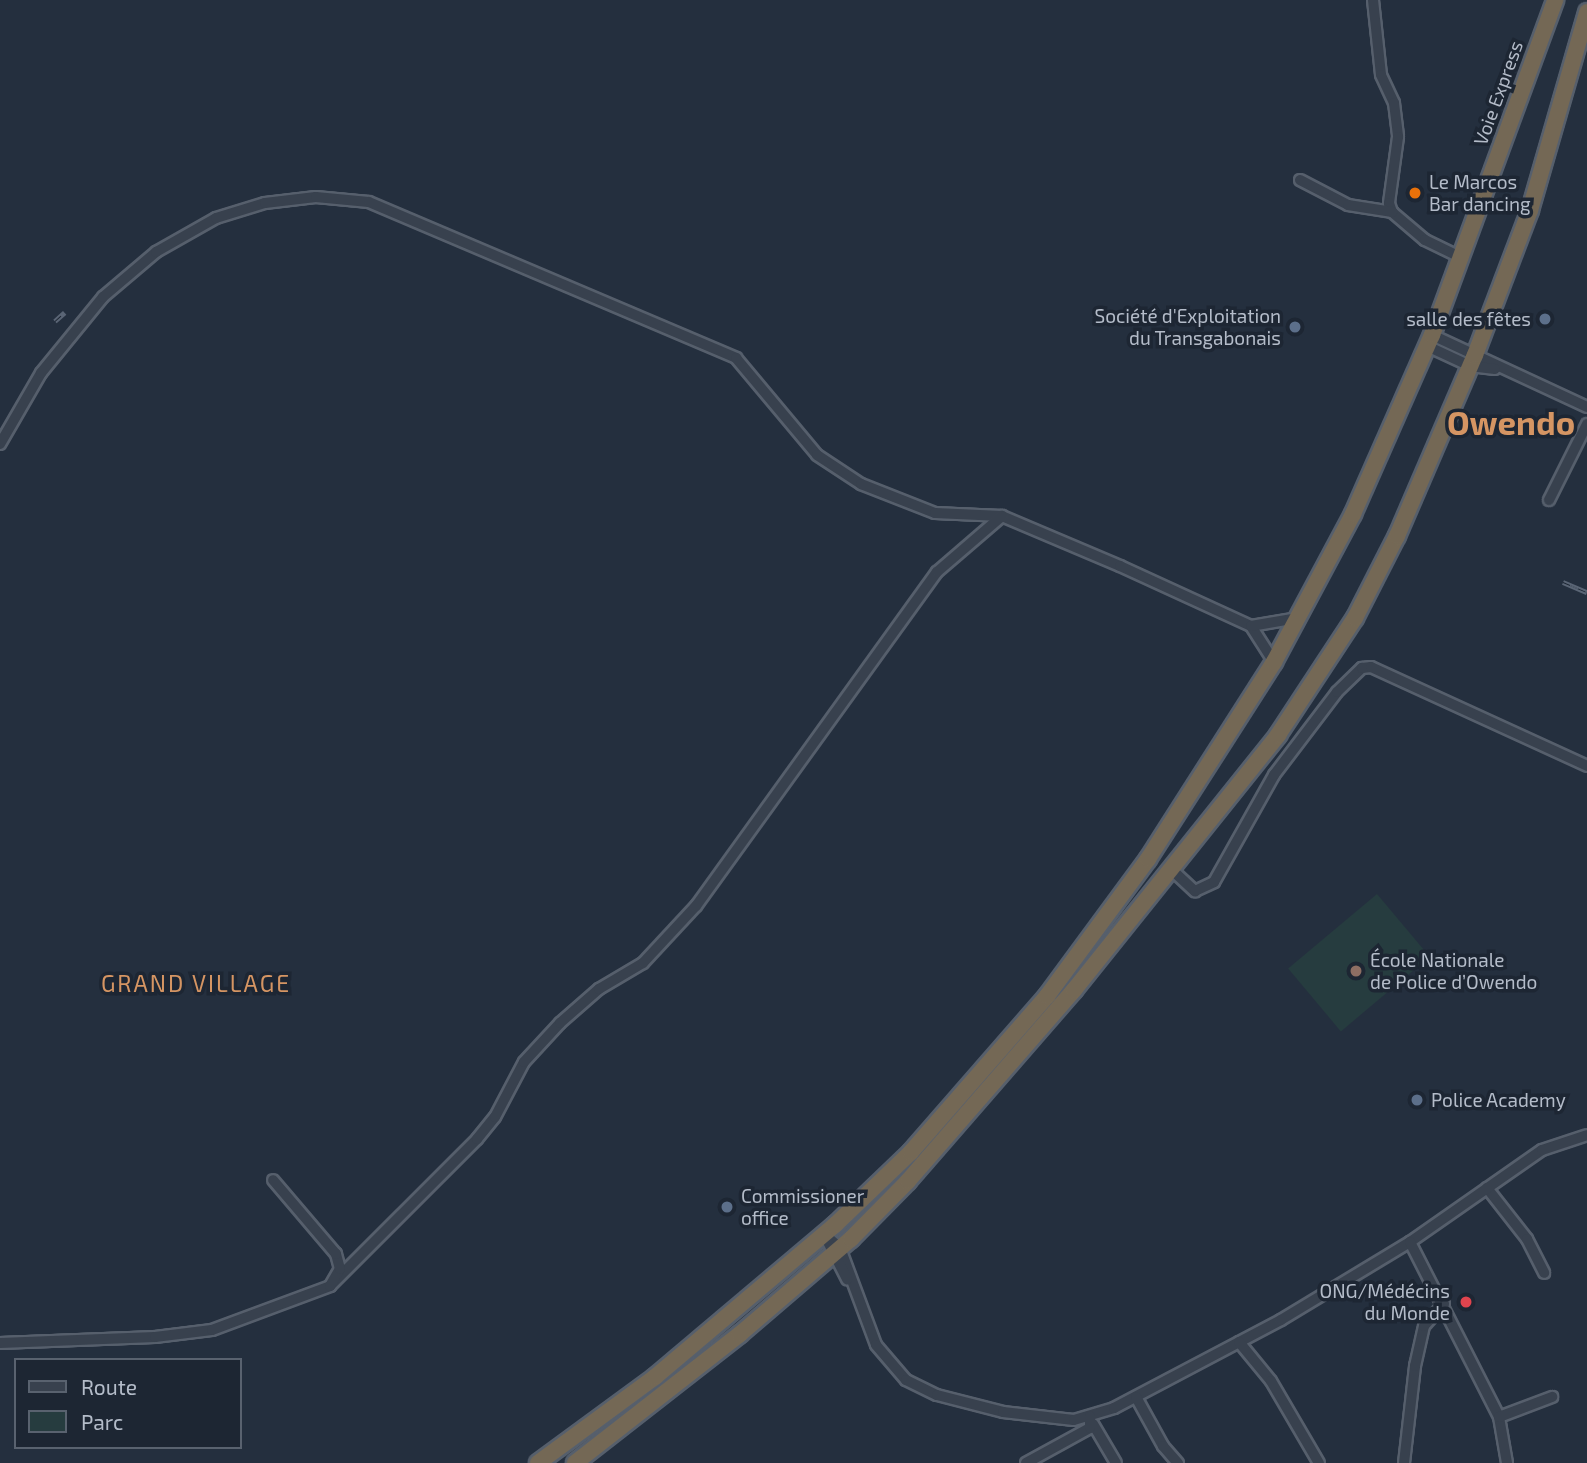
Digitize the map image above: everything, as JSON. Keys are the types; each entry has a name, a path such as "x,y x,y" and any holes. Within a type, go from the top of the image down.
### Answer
{"highway":[{"name":"Voie Express","path":"538,1463 655,1377 824,1234 911,1152 1048,996 1148,859 1274,662 1353,514 1430,341 1555,0"},
{"path":"575,1463 685,1380 836,1251 948,1137 1255,765 1318,676 1355,618 1397,536 1492,314 1581,59 1587,12"}],"street":[{"path":"1373,0 1381,75 1394,103 1398,137 1388,191 1392,212"},
{"path":"1300,180 1349,205 1392,212 1425,240 1460,257"},
{"path":"0,444 41,373 103,297 156,252 237,211 286,199 334,198 405,214 736,358 817,456 861,484 935,513 1002,516 1251,626 1298,618"},
{"path":"1430,341 1587,407"},
{"path":"1549,500 1587,424"},
{"path":"0,1343 155,1337 212,1330 330,1286 477,1139 495,1117 524,1062 560,1023 599,989 643,963 696,906 937,572 1002,516"},
{"path":"1251,626 1274,662"},
{"path":"1171,869 1195,891 1214,882 1273,775 1337,692 1362,668 1371,667 1587,766"},
{"path":"1026,1463 1092,1420 1239,1342 1410,1242 1542,1150 1587,1135"},
{"path":"273,1180 336,1254 340,1269 330,1286"},
{"path":"1487,1188 1527,1239 1544,1273"},
{"path":"824,1234 836,1251 885,1360 920,1388 1033,1419 1092,1420"},
{"path":"1410,1242 1444,1304 1499,1417 1508,1450 1507,1463"},
{"path":"1404,1463 1415,1366 1424,1326 1444,1304"},
{"path":"1239,1342 1270,1381 1319,1463"},
{"path":"1136,1397 1163,1446 1178,1463"},
{"path":"1499,1417 1552,1397"},
{"path":"1092,1420 1116,1463"},
{"path":"1508,1450 1519,1463"}],"green space":[{"path":"1377,894 1430,957 1341,1031 1288,969"}],"railway":[{"path":"55,321 65,312"},
{"path":"1563,582 1587,592"}],"place":[{"name":"Le Marcos Bar dancing","path":"1415,193"},
{"name":"salle des fêtes","path":"1545,319"},
{"name":"Société d'Exploitation du Transgabonais","path":"1295,327"},
{"name":"École Nationale de Police d’Owendo","path":"1356,971"},
{"name":"Police Academy","path":"1417,1100"},
{"name":"Commissioner office","path":"727,1207"},
{"name":"ONG/Médécins du Monde","path":"1466,1302"}],"district":[{"name":"Owendo","path":"1511,423"},
{"name":"GRAND VILLAGE","path":"196,983"}]}
